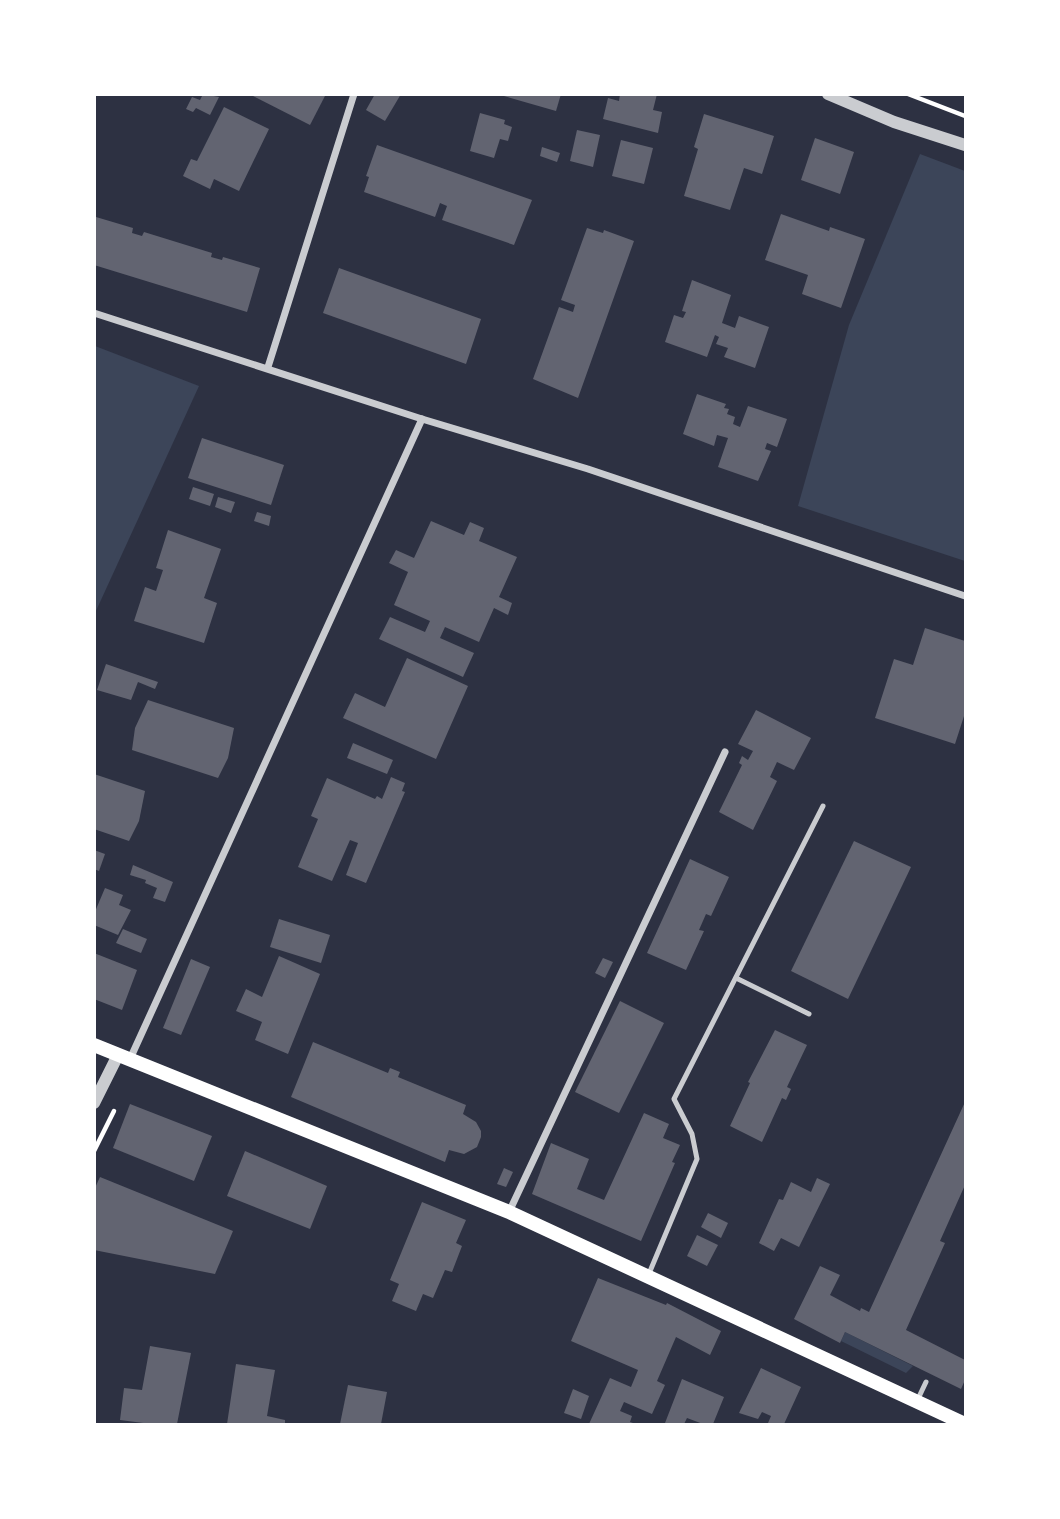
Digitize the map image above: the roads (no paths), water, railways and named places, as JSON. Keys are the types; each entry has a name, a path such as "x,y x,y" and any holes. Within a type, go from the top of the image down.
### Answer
{"main road":[{"path":"94,1045 509,1212 965,1424"}],"street":[{"path":"268,367 354,94"},
{"path":"828,94 894,122 965,145"},
{"path":"94,313 268,367 422,419 588,468 965,596"},
{"path":"94,1103 124,1057 422,419"},
{"path":"509,1212 725,752"}],"lane":[{"path":"648,1276 697,1159 692,1134 674,1098 823,806"},
{"path":"736,978 809,1014"},
{"path":"917,1401 926,1382"}]}
